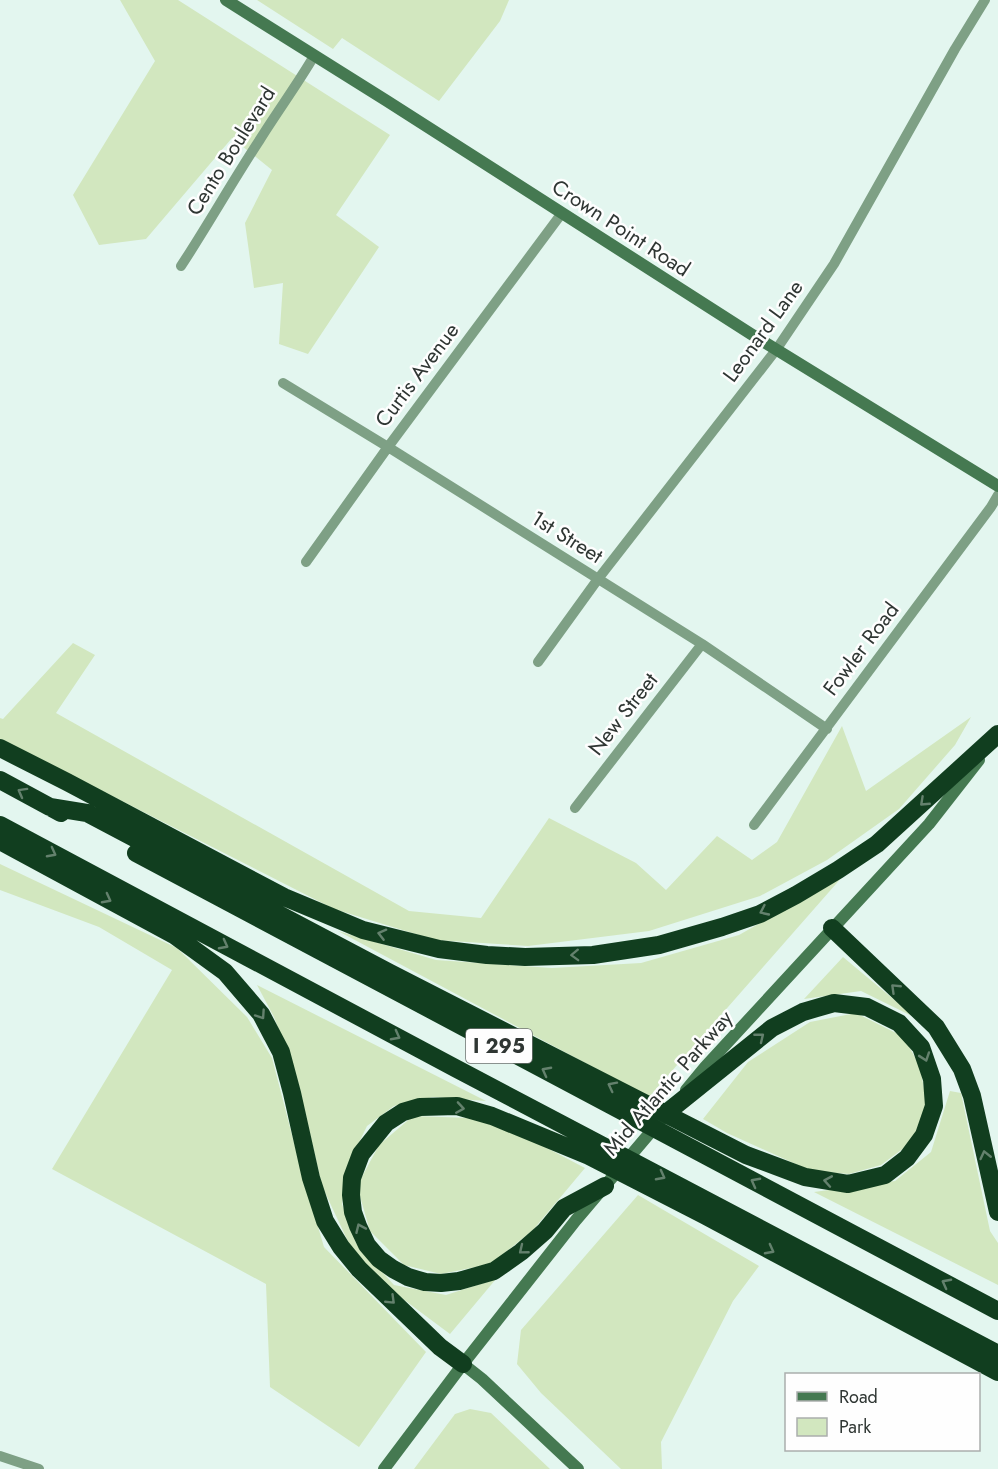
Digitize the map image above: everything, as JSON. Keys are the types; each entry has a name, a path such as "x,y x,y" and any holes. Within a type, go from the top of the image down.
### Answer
{"highway":[{"path":"0,748 284,897 363,930 439,949 525,957 593,955 659,945 760,914 805,890 877,844 998,735"},
{"name":"I 295","path":"0,780 998,1311"},
{"path":"51,807 87,813 390,973 736,1149 806,1177 848,1184 885,1174 907,1158 924,1135 934,1106 932,1079 921,1047 899,1023 867,1007 834,1004 803,1012 772,1028 710,1070 669,1110"},
{"name":"I 295","path":"0,825 998,1354"},
{"path":"0,842 174,935 225,972 261,1014 281,1052 311,1178 325,1221 340,1247 358,1269 440,1347 463,1364"},
{"path":"832,928 936,1026 962,1069 972,1096 998,1212"},
{"path":"605,1186 494,1271 459,1281 425,1282 408,1277 380,1259 368,1245 354,1212 351,1195 352,1178 361,1154 386,1123 403,1112 420,1107 457,1106 492,1116 589,1156 998,1372"}],"main road":[{"name":"Crown Point Road","path":"226,0 776,350 998,486"},
{"name":"Mid Atlantic Parkway","path":"710,1070 832,928 929,824 998,735"},
{"name":"Mid Atlantic Parkway","path":"605,1186 669,1110"},
{"path":"384,1469 463,1364 570,1214"},
{"path":"463,1364 578,1469"}],"street":[{"name":"Leonard Lane","path":"538,662 598,579 776,350 834,264 985,0"},
{"name":"Cento Boulevard","path":"181,266 212,219 251,152 314,56"},
{"name":"Curtis Avenue","path":"306,562 388,447 562,213"},
{"name":"1st Street","path":"283,383 702,644 827,729"},
{"name":"Fowler Road","path":"754,825 998,495"},
{"name":"New Street","path":"575,808 702,644"},
{"path":"0,1456 39,1469"}],"green space":[{"path":"120,0 178,0 390,135 336,215 379,247 308,354 279,344 283,283 254,288 245,223 272,170 232,138 146,239 99,245 73,195 155,61"},
{"path":"257,0 509,0 500,21 439,101 342,38 333,49"},
{"path":"73,643 95,655 56,713 409,911 481,918 549,818 636,863 666,890 717,836 752,860 777,842 842,726 866,791 971,717 955,745 899,809 827,860 760,896 649,931 528,946 435,940 334,909 0,739 0,718 3,719"},
{"path":"0,864 177,948 247,1017 272,1058 324,1247 426,1352 359,1447 270,1387 266,1284 52,1169 172,970 99,927 0,890"},
{"path":"843,876 649,1097 338,931 436,960 552,968 641,963 739,935"},
{"path":"843,957 916,1018 861,991 804,999"},
{"path":"257,985 486,1101 433,1097 394,1106 367,1126 350,1161 342,1204 356,1243 394,1285 446,1295 496,1279 450,1334 399,1296 352,1250 322,1186 298,1082 274,1017"},
{"path":"856,1013 904,1037 920,1067 927,1105 916,1139 881,1165 849,1174 811,1171 727,1133 703,1119 748,1062 810,1022"},
{"path":"950,1091 961,1093 990,1231 998,1243 998,1285 814,1192 895,1181 931,1152"},
{"path":"413,1116 471,1118 503,1125 585,1168 533,1230 491,1264 441,1274 404,1265 370,1231 357,1186 379,1145"},
{"path":"638,1195 759,1266 733,1301 661,1442 662,1469 621,1469 541,1393 517,1364 521,1330"},
{"path":"470,1409 491,1413 550,1469 414,1469 455,1414"}]}
